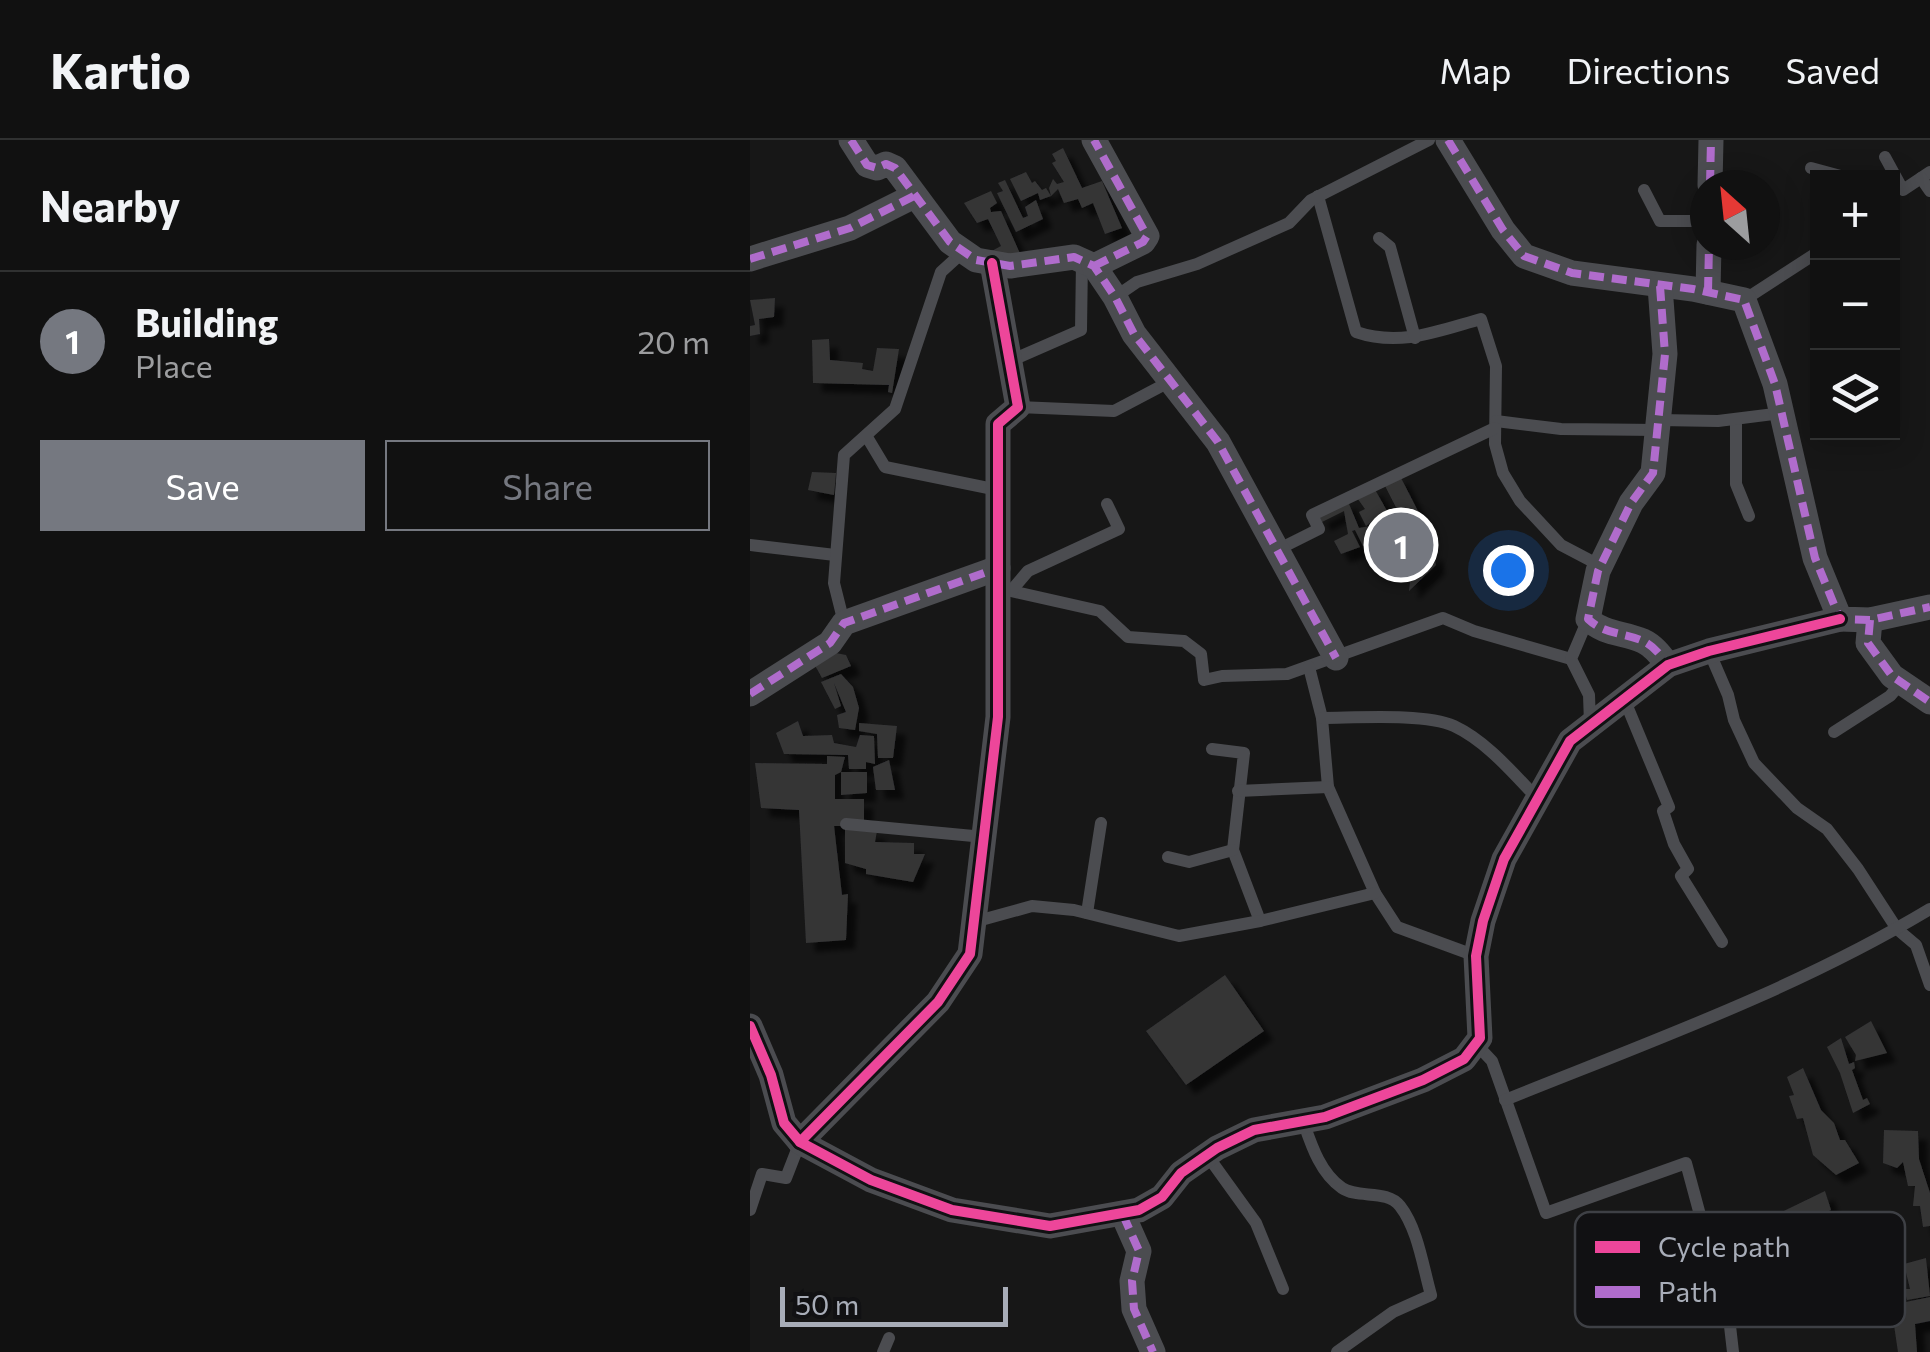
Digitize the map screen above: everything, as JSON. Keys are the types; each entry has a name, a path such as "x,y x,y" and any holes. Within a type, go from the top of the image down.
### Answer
{"street":[{"path":"851,140 866,165 877,168 886,164 895,168 950,242 976,260 1010,266 1074,257 1088,263 1115,297 1134,334 1218,442 1336,658"},
{"path":"1088,263 1142,242 1148,236 1094,140"},
{"path":"1448,140 1503,230 1524,256 1572,273 1744,300 1762,342 1782,413 1814,558 1840,619"},
{"path":"1710,140 1710,170"},
{"path":"750,259 850,228 914,196"},
{"path":"1708,260 1708,292"},
{"path":"800,1142 938,1002 970,954 998,717 1002,582 998,424 1018,406 992,263"},
{"path":"1660,286 1665,354 1652,473 1600,566 1588,618 1600,629 1642,640 1668,665"},
{"path":"750,694 830,643 844,623 1002,582"},
{"path":"750,1026 771,1075 784,1124 800,1142 871,1180 952,1210 1050,1226 1123,1215 1162,1197 1181,1173 1254,1130 1325,1117 1423,1080 1464,1059 1480,1038 1476,956 1482,921 1504,859 1536,797 1570,741 1668,665 1708,651 1840,619 1870,620 1930,608"},
{"path":"1870,620 1868,643 1892,676 1930,702"},
{"path":"1123,1215 1139,1252 1132,1281 1134,1309 1153,1352"}],"lane":[{"path":"1115,297 1137,282 1197,264 1290,222 1318,196 1428,140"},
{"path":"1885,157 1890,170"},
{"path":"1811,168 1818,170"},
{"path":"1900,188 1926,175 1930,191"},
{"path":"1644,190 1660,221 1690,222"},
{"path":"1318,196 1356,332 1370,337 1415,338 1481,318 1496,366 1495,444 1504,473 1520,501 1561,545 1600,566"},
{"path":"1379,238 1390,247 1415,338"},
{"path":"844,623 834,583 844,455 895,409 941,272 964,252"},
{"path":"1744,300 1810,257"},
{"path":"1010,362 1081,330 1088,263"},
{"path":"1018,406 1114,411 1171,382"},
{"path":"1279,549 1319,529 1312,515 1496,425 1561,429 1659,425 1782,413"},
{"path":"1736,419 1736,484 1749,516"},
{"path":"867,437 885,467 998,490"},
{"path":"1002,582 1119,529 1106,504"},
{"path":"750,546 835,555"},
{"path":"1002,582 1100,611 1128,637 1184,640 1201,654 1204,680 1288,674 1442,618 1571,658"},
{"path":"1588,618 1571,658 1588,695 1590,724"},
{"path":"1708,651 1754,763 1796,808 1826,829 1874,889 1896,929 1916,944 1930,985"},
{"path":"1309,668 1322,718 1328,787 1375,893 1398,928 1476,956"},
{"path":"1834,732 1890,696 1902,682"},
{"path":"1625,701 1669,807 1663,811 1688,870 1681,876 1722,942"},
{"path":"1322,718 1412,719 1452,725 1484,746 1536,797"},
{"path":"1212,748 1244,754 1233,850 1260,921"},
{"path":"1238,791 1328,787"},
{"path":"1088,914 1102,823"},
{"path":"846,824 984,837"},
{"path":"1168,857 1189,862 1233,850"},
{"path":"974,922 1032,906 1088,914 1179,936 1375,893"},
{"path":"1505,1100 1724,1012 1930,909"},
{"path":"1476,1044 1492,1061 1546,1213 1686,1163 1699,1212"},
{"path":"1303,1121 1326,1172 1344,1189 1385,1197 1399,1204 1431,1294 1393,1312 1342,1351"},
{"path":"750,1210 762,1174 786,1178 800,1142"},
{"path":"1207,1155 1256,1224 1283,1289"},
{"path":"1730,1327 1734,1352"},
{"path":"882,1352 889,1338"}],"building":[{"path":"1063,148 1082,188 1102,181 1122,228 1105,234 1093,203 1082,208 1078,199 1064,203 1058,189 1051,196 1053,179 1057,184 1064,182 1052,163 1056,161 1052,154"},
{"path":"1026,172 1032,183 1035,181 1042,190 1046,188 1051,196 1040,200 1038,193 1021,201 1010,179"},
{"path":"1005,180 1023,218 1028,216 1025,207 1036,200 1043,219 1016,232 997,193 1003,191 998,183"},
{"path":"991,191 997,203 990,208 991,212 1001,211 1022,258 988,253 1001,246 988,219 977,223 964,203"},
{"path":"775,298 774,317 759,319 760,334 750,336 750,326 755,325 750,300"},
{"path":"829,339 830,360 863,363 862,369 873,371 877,348 899,349 892,393 888,392 889,385 813,383 812,340"},
{"path":"812,472 836,473 834,495 808,490"},
{"path":"1399,474 1419,513 1411,517 1423,536 1410,551 1415,566 1433,550 1436,565 1409,591 1410,582 1374,520 1366,526 1359,512 1365,509 1355,495 1373,486 1395,525 1403,521 1384,484"},
{"path":"1347,499 1359,528 1371,526 1380,538 1363,546 1355,530 1352,531 1360,547 1341,554 1334,541 1348,534 1344,511 1322,522 1318,515"},
{"path":"826,651 846,655 851,666 822,678 812,660"},
{"path":"841,674 853,687 859,708 855,730 839,728 837,715 846,712 834,683 841,706 835,709 821,682"},
{"path":"798,721 803,736 832,735 834,743 856,747 860,735 874,736 875,764 866,762 866,769 849,769 848,755 784,754 776,733"},
{"path":"859,723 897,726 893,758 878,758 877,734 859,731"},
{"path":"827,756 845,757 841,772 835,775 835,799 864,799 864,826 834,826 842,895 848,894 846,940 806,943 799,810 761,808 755,763 827,764"},
{"path":"889,760 895,790 876,790 873,767"},
{"path":"841,772 867,772 867,793 841,795"},
{"path":"845,827 877,831 875,842 914,843 914,854 925,854 913,882 866,874 866,869 845,863"},
{"path":"1225,975 1264,1031 1186,1085 1146,1031"},
{"path":"1871,1021 1887,1053 1855,1061 1856,1055 1845,1037"},
{"path":"1841,1038 1849,1064 1854,1062 1852,1070 1863,1100 1867,1098 1870,1104 1853,1113 1827,1047"},
{"path":"1803,1068 1821,1110 1859,1163 1836,1175 1813,1155 1803,1118 1797,1119 1789,1096 1794,1095 1787,1077"},
{"path":"1884,1130 1918,1131 1919,1159 1930,1193 1930,1226 1923,1227 1920,1206 1913,1206 1915,1186 1908,1186 1903,1162 1897,1168 1883,1163"},
{"path":"1825,1191 1831,1210 1827,1212 1782,1212"},
{"path":"1926,1258 1930,1296 1907,1300 1905,1289 1910,1289 1905,1264"},
{"path":"1930,1297 1930,1321 1915,1324 1917,1352 1898,1352 1894,1327 1905,1327 1905,1302"}],"marked path":[{"path":"851,140 867,165 877,168 886,164 895,168 950,242 976,260 1010,266 1074,257 1094,266 1134,334 1218,442 1336,658"},
{"path":"1094,140 1147,236 1143,242 1094,266"},
{"path":"1448,140 1503,230 1524,256 1572,273 1744,300 1775,384 1815,558 1840,619 1870,620 1930,607"},
{"path":"1710,170 1711,140"},
{"path":"750,259 850,228 914,196"},
{"path":"1708,292 1709,260"},
{"path":"1660,286 1665,354 1653,473 1631,503 1598,571 1588,619 1601,628 1647,643 1668,665"},
{"path":"750,694 830,643 844,623 998,568"},
{"path":"1870,620 1868,643 1892,676 1930,702"},
{"path":"1123,1215 1139,1251 1132,1281 1134,1309 1153,1352"}],"cycle path":[{"path":"800,1142 938,1002 970,954 998,717 998,424 1018,407 992,263"},
{"path":"750,1026 771,1075 784,1123 800,1142 871,1180 952,1210 1050,1226 1139,1210 1162,1197 1181,1173 1217,1148 1254,1130 1325,1117 1423,1080 1464,1059 1480,1038 1476,956 1483,921 1504,859 1570,741 1668,665 1840,619"}],"place":[{"name":"Building","path":"1401,545"}]}
